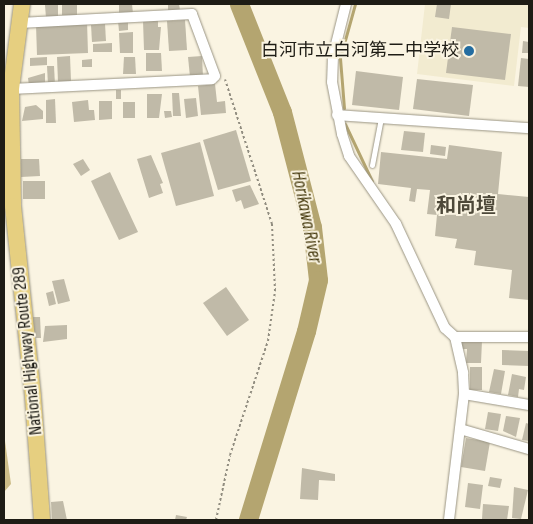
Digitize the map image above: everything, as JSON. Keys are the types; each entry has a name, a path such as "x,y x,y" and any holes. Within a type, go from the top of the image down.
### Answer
{"highway":[{"name":"National Highway Route 289","path":"22,4 7,108 8,206 34,397 42,520"}],"street":[{"path":"145,4 145,16"},
{"path":"346,4 333,56 332,82 337,115 349,156 396,224 445,328 455,337 464,394 449,520"},
{"path":"11,89 212,79 215,76 192,14 19,23"},
{"path":"337,115 529,128"},
{"path":"455,337 529,337"},
{"path":"464,394 529,405"},
{"path":"460,430 529,449"}],"lane":[{"path":"372,165 381,118"}],"path":[{"path":"216,520 230,455 268,341 275,262 272,224 264,192 223,74"}],"shaded area":[{"name":"白河市立白河第二中学校","path":"425,4 529,4 529,28 521,27 514,86 417,74"},
{"path":"4,434 11,484 4,492"}],"building":[{"path":"62,4 77,4 77,15 62,15"},
{"path":"119,4 132,4 133,14 119,15"},
{"path":"168,4 179,4 180,10 168,11"},
{"path":"437,4 451,4 449,19 435,17"},
{"path":"45,5 58,5 58,17 46,18"},
{"path":"158,20 158,27 161,27 159,50 144,50 143,21"},
{"path":"185,20 187,50 169,51 167,21"},
{"path":"118,21 128,21 128,30 119,31"},
{"path":"87,22 88,53 37,55 36,25"},
{"path":"105,24 106,41 92,42 91,25"},
{"path":"452,27 511,34 505,80 446,73"},
{"path":"133,32 133,53 120,53 119,33"},
{"path":"523,41 529,42 529,53 522,53"},
{"path":"112,43 112,52 93,52 93,44"},
{"path":"146,53 161,53 162,71 146,71"},
{"path":"70,56 71,81 58,82 57,57"},
{"path":"202,56 203,77 190,77 188,57"},
{"path":"47,57 47,65 30,66 30,58"},
{"path":"124,57 135,57 136,74 123,74"},
{"path":"521,58 529,59 529,87 518,86"},
{"path":"92,59 92,67 82,67 82,60"},
{"path":"47,66 54,66 55,85 48,85"},
{"path":"356,71 403,77 399,110 352,105"},
{"path":"45,73 45,85 29,86 28,78"},
{"path":"417,79 473,85 469,116 413,109"},
{"path":"215,84 217,102 225,101 226,113 201,115 198,86"},
{"path":"116,90 121,90 121,99 116,99"},
{"path":"172,93 179,93 181,116 173,116"},
{"path":"147,94 162,94 159,118 147,118"},
{"path":"196,98 198,116 186,118 184,99"},
{"path":"55,99 56,123 46,123 46,100"},
{"path":"88,100 89,110 94,110 95,120 74,122 72,102"},
{"path":"99,101 112,101 112,119 99,120"},
{"path":"123,102 135,102 135,118 123,118"},
{"path":"36,105 43,111 43,119 22,121 25,107"},
{"path":"164,111 171,111 172,117 165,118"},
{"path":"236,130 251,181 218,190 203,140"},
{"path":"404,131 425,133 423,152 401,150"},
{"path":"200,142 214,196 176,206 161,153"},
{"path":"431,145 446,147 445,156 430,154"},
{"path":"449,145 502,152 498,194 529,197 529,300 509,298 512,270 474,265 476,251 455,248 457,239 435,236 437,215 427,214 430,190 417,189 415,202 409,201 411,188 378,184 381,152 447,159"},
{"path":"151,155 163,183 160,184 163,193 149,198 137,159"},
{"path":"21,159 39,159 40,176 21,177"},
{"path":"83,159 90,170 81,176 73,164"},
{"path":"110,172 138,232 119,240 91,181"},
{"path":"23,181 45,181 45,199 23,199"},
{"path":"250,185 259,204 244,209 241,200 236,202 232,190"},
{"path":"64,279 70,301 58,304 52,281"},
{"path":"226,287 249,320 227,336 203,303"},
{"path":"53,291 56,304 49,306 46,293"},
{"path":"31,317 40,317 41,338 32,338"},
{"path":"67,325 67,339 43,342 45,326"},
{"path":"462,340 482,341 481,363 466,363 467,349 461,349"},
{"path":"502,350 529,351 529,366 502,365"},
{"path":"470,367 482,367 482,390 470,390"},
{"path":"494,369 505,371 501,394 489,392"},
{"path":"512,374 526,377 524,390 519,389 518,397 508,395"},
{"path":"488,412 501,414 498,431 485,429"},
{"path":"506,416 520,418 516,437 503,431"},
{"path":"526,423 529,424 529,441 522,440"},
{"path":"466,438 490,442 485,471 461,467"},
{"path":"302,468 335,474 335,481 319,480 318,500 300,499"},
{"path":"490,477 502,479 500,488 488,486"},
{"path":"468,483 483,485 480,509 465,507"},
{"path":"514,487 528,490 521,519 512,518"},
{"path":"63,501 67,520 52,520 51,502"},
{"path":"483,504 509,506 507,520 482,519"},
{"path":"176,515 187,517 186,520 175,520"}],"waterway":[{"name":"Horikawa River","path":"239,4 282,112 312,227 318,280 306,331 248,520"},
{"path":"344,108 340,58 355,4"},
{"path":"345,124 372,181"}],"place":[{"name":"白河市立白河第二中学校","path":"469,51"}],"district":[{"name":"和尚壇","path":"466,206"}]}
